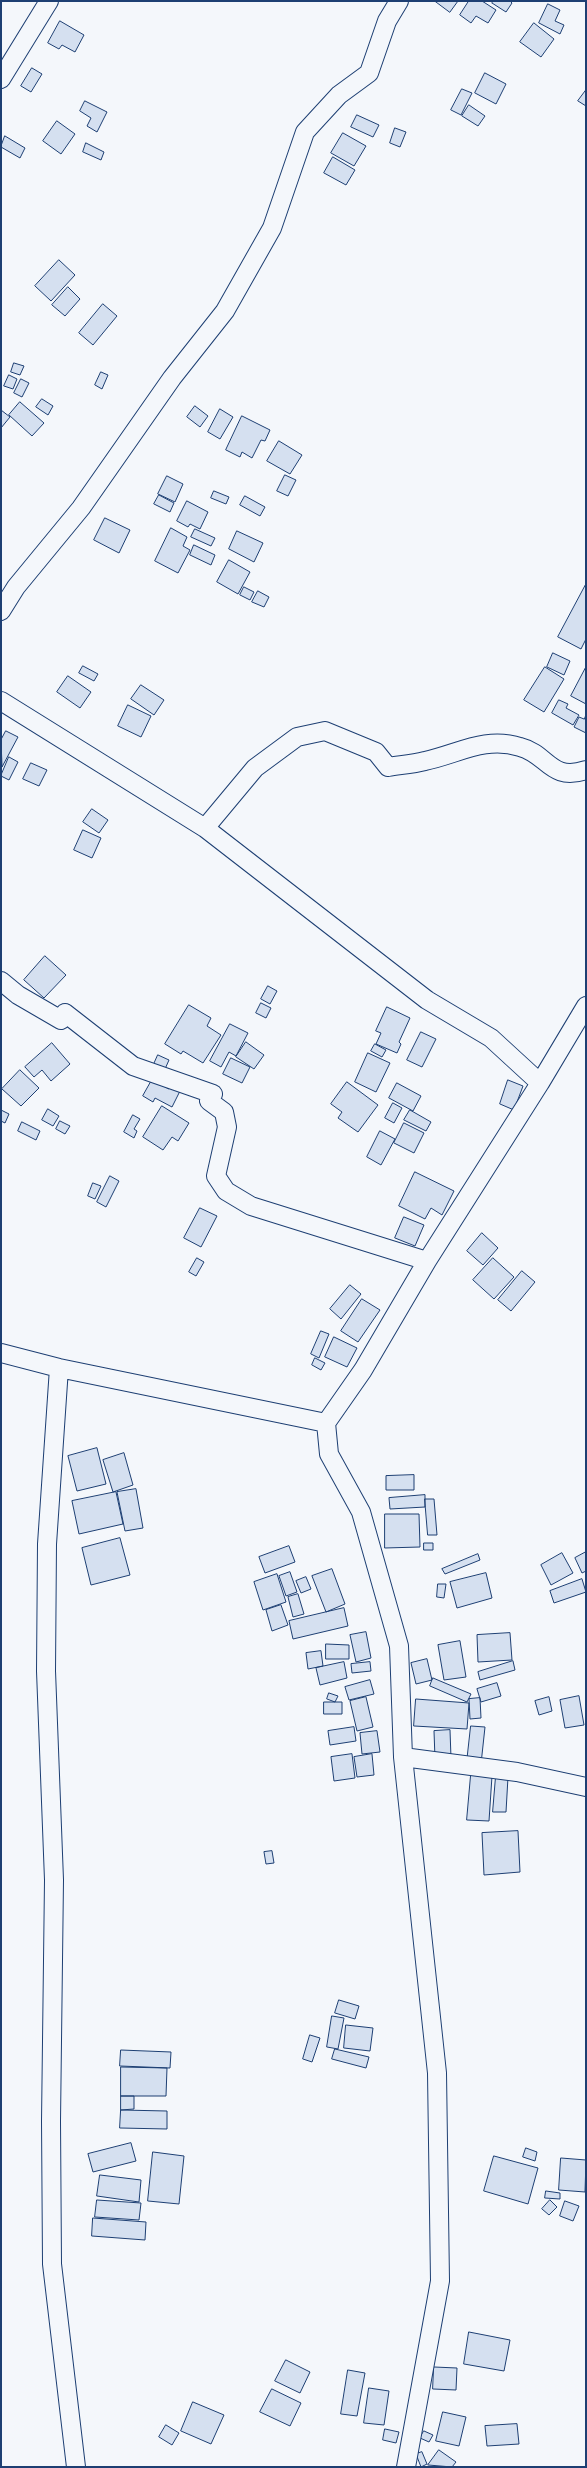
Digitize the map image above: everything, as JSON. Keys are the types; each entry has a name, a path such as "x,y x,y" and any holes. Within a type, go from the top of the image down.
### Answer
{"street":[{"path":"1,79 49,1"},
{"path":"1,611 16,587 81,508 172,378 225,311 272,228 305,132 339,95 370,73 388,21 399,1"},
{"path":"1,701 205,828 427,1000 491,1038 540,1083"},
{"path":"205,828 255,768 297,736 325,731 376,752 388,767 425,762 485,743 521,747 558,771 572,774 586,770"},
{"path":"1,981 18,995 61,1020 65,1013 133,1066 213,1094 209,1101 224,1112 226,1127 216,1176 226,1191 251,1206 427,1261"},
{"path":"406,2467 440,2274 437,2073 403,1757 399,1646 361,1512 329,1454 326,1422 363,1370 427,1261 540,1083 586,1006"},
{"path":"1,1353 59,1368 326,1422"},
{"path":"59,1368 47,1544 46,1672 54,1880 51,2121 52,2264 76,2467"},
{"path":"403,1757 517,1772 586,1787"}],"building":[{"path":"435,1 458,1 450,12"},
{"path":"469,1 482,1 496,10 488,23 476,16 471,23 460,15"},
{"path":"494,1 510,1 512,3 506,12 492,3"},
{"path":"548,4 560,10 555,21 564,25 560,34 539,23"},
{"path":"60,21 84,35 75,52 62,45 59,49 48,43"},
{"path":"534,23 554,39 541,57 520,42"},
{"path":"32,68 42,74 31,92 21,86"},
{"path":"485,73 506,84 496,104 475,93"},
{"path":"462,89 472,93 461,115 451,110"},
{"path":"586,90 586,106 578,101"},
{"path":"85,101 107,112 97,132 87,126 91,118 80,111"},
{"path":"469,105 485,116 478,126 462,116"},
{"path":"357,115 379,125 373,137 351,127"},
{"path":"57,121 75,134 61,154 43,141"},
{"path":"395,128 406,132 400,147 390,143"},
{"path":"343,133 366,146 354,166 331,153"},
{"path":"5,136 25,148 20,158 1,147"},
{"path":"86,143 104,152 101,160 83,152"},
{"path":"333,157 355,170 346,185 324,173"},
{"path":"59,260 75,275 51,301 35,286"},
{"path":"68,287 80,299 65,316 52,305"},
{"path":"103,304 117,316 93,345 79,333"},
{"path":"14,363 24,366 20,375 11,372"},
{"path":"101,372 108,375 102,389 95,385"},
{"path":"9,375 17,379 13,389 4,386"},
{"path":"21,379 29,383 22,397 14,393"},
{"path":"42,399 53,406 48,415 36,407"},
{"path":"20,402 44,423 32,436 9,415"},
{"path":"195,406 208,416 200,427 187,417"},
{"path":"220,409 233,417 220,439 208,432"},
{"path":"1,410 10,417 1,428"},
{"path":"242,416 270,430 265,441 261,440 252,458 242,452 240,457 226,450"},
{"path":"279,441 302,455 290,474 267,461"},
{"path":"285,475 296,480 288,496 277,491"},
{"path":"167,476 183,484 175,502 158,494"},
{"path":"214,491 229,497 226,504 211,498"},
{"path":"159,495 174,503 170,512 154,504"},
{"path":"245,496 265,507 260,516 240,505"},
{"path":"187,501 208,512 200,529 190,524 188,527 177,521"},
{"path":"105,518 130,530 119,553 94,540"},
{"path":"171,528 187,537 183,546 190,550 178,573 155,561"},
{"path":"195,529 215,538 211,546 191,537"},
{"path":"237,531 263,543 254,562 229,549"},
{"path":"194,545 215,555 211,565 190,555"},
{"path":"229,560 250,572 238,594 217,582"},
{"path":"586,584 586,639 581,649 558,637"},
{"path":"244,587 254,592 250,600 240,595"},
{"path":"258,591 269,597 264,607 252,602"},
{"path":"553,653 570,661 564,675 547,667"},
{"path":"83,666 98,674 94,681 79,673"},
{"path":"545,667 564,679 544,712 524,700"},
{"path":"586,667 586,704 571,696"},
{"path":"68,676 91,692 80,708 57,692"},
{"path":"141,685 164,700 154,715 131,699"},
{"path":"559,700 568,704 566,708 579,715 573,725 552,713"},
{"path":"128,705 151,716 141,737 118,726"},
{"path":"586,715 586,733 574,727 579,717 584,719"},
{"path":"6,731 18,737 2,767 1,740"},
{"path":"9,757 18,762 9,780 1,776"},
{"path":"31,763 47,770 39,786 23,779"},
{"path":"92,809 108,820 99,833 83,822"},
{"path":"83,830 101,838 92,858 74,850"},
{"path":"45,956 66,975 44,998 24,980"},
{"path":"268,986 277,991 270,1004 261,999"},
{"path":"261,1003 271,1008 266,1018 256,1013"},
{"path":"189,1005 211,1018 207,1026 221,1035 203,1063 183,1051 181,1054 165,1044"},
{"path":"387,1007 410,1018 399,1042 401,1044 397,1053 376,1044 381,1033 376,1031"},
{"path":"230,1024 248,1033 236,1056 229,1052 221,1067 210,1061"},
{"path":"421,1032 436,1039 422,1067 407,1060"},
{"path":"246,1042 264,1055 254,1069 236,1057"},
{"path":"52,1043 70,1064 51,1081 42,1070 34,1077 25,1067"},
{"path":"375,1044 386,1050 382,1057 371,1051"},
{"path":"368,1053 390,1063 376,1092 355,1082"},
{"path":"158,1055 169,1060 165,1069 154,1064"},
{"path":"231,1058 250,1067 242,1083 223,1074"},
{"path":"20,1070 39,1088 21,1106 2,1089"},
{"path":"152,1080 169,1089 171,1086 180,1091 172,1107 155,1098 153,1102 143,1096"},
{"path":"508,1080 523,1086 514,1110 500,1104"},
{"path":"347,1082 378,1105 358,1132 338,1118 342,1112 331,1104"},
{"path":"397,1083 421,1096 413,1111 389,1098"},
{"path":"393,1103 402,1108 394,1123 385,1118"},
{"path":"162,1106 189,1123 178,1141 172,1137 163,1150 143,1137"},
{"path":"48,1109 59,1116 53,1126 42,1120"},
{"path":"1,1110 9,1114 5,1123 1,1121"},
{"path":"410,1110 431,1122 426,1131 404,1120"},
{"path":"133,1115 140,1119 134,1129 137,1131 134,1138 124,1132"},
{"path":"60,1121 70,1126 65,1134 56,1129"},
{"path":"22,1122 40,1131 36,1140 18,1131"},
{"path":"404,1123 424,1133 414,1153 394,1143"},
{"path":"380,1131 395,1139 381,1165 367,1157"},
{"path":"415,1172 454,1191 442,1215 431,1208 425,1219 399,1206"},
{"path":"110,1176 119,1181 106,1207 97,1202"},
{"path":"93,1183 101,1186 95,1199 88,1196"},
{"path":"200,1208 217,1216 201,1247 184,1238"},
{"path":"404,1217 424,1225 415,1246 395,1238"},
{"path":"482,1233 498,1248 483,1265 467,1251"},
{"path":"197,1258 204,1262 196,1276 189,1272"},
{"path":"493,1258 514,1277 494,1299 473,1280"},
{"path":"522,1271 535,1282 511,1311 498,1300"},
{"path":"350,1285 361,1294 341,1319 330,1309"},
{"path":"362,1299 380,1310 358,1342 341,1331"},
{"path":"321,1331 329,1334 319,1358 311,1354"},
{"path":"334,1337 357,1348 347,1367 325,1357"},
{"path":"315,1358 325,1363 321,1370 312,1365"},
{"path":"97,1448 106,1484 77,1491 68,1456"},
{"path":"124,1453 133,1485 113,1492 103,1460"},
{"path":"414,1475 414,1490 386,1490 386,1476"},
{"path":"136,1489 143,1528 125,1531 117,1492"},
{"path":"116,1492 123,1524 79,1534 72,1501"},
{"path":"425,1495 425,1507 390,1509 389,1498"},
{"path":"425,1499 434,1499 437,1535 428,1535"},
{"path":"385,1514 419,1514 420,1547 385,1548"},
{"path":"120,1538 130,1575 91,1585 82,1548"},
{"path":"424,1543 433,1543 433,1550 424,1550"},
{"path":"289,1546 295,1562 265,1573 259,1557"},
{"path":"586,1552 586,1571 582,1573 575,1558"},
{"path":"562,1553 573,1573 551,1585 541,1565"},
{"path":"478,1554 480,1560 445,1574 442,1569"},
{"path":"332,1569 345,1604 326,1612 312,1576"},
{"path":"290,1572 297,1592 286,1596 279,1576"},
{"path":"486,1573 492,1598 457,1608 450,1582"},
{"path":"277,1574 286,1602 263,1610 254,1582"},
{"path":"306,1577 311,1589 301,1593 296,1581"},
{"path":"582,1579 586,1592 554,1603 550,1591"},
{"path":"438,1584 446,1584 444,1598 437,1597"},
{"path":"298,1594 304,1614 293,1617 288,1597"},
{"path":"281,1605 288,1625 272,1631 266,1610"},
{"path":"344,1608 348,1626 293,1639 289,1621"},
{"path":"366,1632 371,1658 356,1662 350,1635"},
{"path":"510,1633 512,1660 478,1662 477,1635"},
{"path":"460,1641 466,1677 444,1680 438,1645"},
{"path":"326,1644 349,1645 349,1659 326,1659"},
{"path":"321,1651 323,1666 308,1669 306,1653"},
{"path":"427,1659 432,1680 416,1684 411,1663"},
{"path":"513,1661 515,1670 480,1680 478,1672"},
{"path":"344,1662 347,1678 320,1685 316,1668"},
{"path":"370,1662 371,1671 352,1673 351,1664"},
{"path":"433,1678 471,1694 467,1702 430,1686"},
{"path":"370,1680 374,1694 349,1700 345,1687"},
{"path":"497,1683 501,1696 481,1702 477,1689"},
{"path":"329,1693 338,1696 335,1702 327,1699"},
{"path":"579,1696 584,1725 565,1728 560,1700"},
{"path":"366,1697 373,1727 357,1731 350,1701"},
{"path":"549,1697 552,1711 539,1715 535,1701"},
{"path":"480,1698 481,1718 470,1719 469,1699"},
{"path":"416,1699 469,1703 467,1729 414,1726"},
{"path":"324,1702 342,1702 342,1714 324,1714"},
{"path":"471,1726 485,1727 481,1764 467,1762"},
{"path":"354,1727 356,1741 330,1745 328,1731"},
{"path":"450,1730 451,1758 435,1759 434,1731"},
{"path":"377,1731 380,1752 362,1754 360,1733"},
{"path":"352,1754 355,1778 334,1781 331,1757"},
{"path":"372,1754 374,1775 357,1777 354,1757"},
{"path":"471,1775 492,1776 489,1821 467,1820"},
{"path":"496,1776 508,1777 506,1812 493,1812"},
{"path":"518,1831 520,1872 484,1875 482,1833"},
{"path":"272,1851 274,1863 266,1864 264,1852"},
{"path":"339,2000 359,2006 355,2019 335,2013"},
{"path":"332,2016 344,2018 338,2049 327,2047"},
{"path":"346,2025 373,2028 370,2051 344,2048"},
{"path":"310,2035 320,2038 312,2062 303,2059"},
{"path":"335,2049 369,2057 366,2068 332,2059"},
{"path":"121,2050 171,2052 170,2068 120,2066"},
{"path":"121,2067 167,2068 166,2096 121,2096"},
{"path":"121,2096 134,2096 134,2109 121,2110"},
{"path":"121,2110 167,2111 167,2129 120,2128"},
{"path":"131,2143 136,2161 93,2172 88,2154"},
{"path":"526,2148 537,2152 535,2161 523,2157"},
{"path":"153,2152 184,2156 179,2204 148,2201"},
{"path":"494,2156 538,2168 528,2204 484,2191"},
{"path":"561,2158 586,2160 585,2192 559,2190"},
{"path":"100,2175 141,2180 139,2202 97,2196"},
{"path":"546,2191 560,2193 560,2199 545,2198"},
{"path":"97,2200 141,2203 139,2220 95,2217"},
{"path":"550,2200 557,2207 549,2215 542,2209"},
{"path":"565,2201 579,2206 573,2221 560,2216"},
{"path":"93,2218 146,2222 145,2240 92,2236"},
{"path":"469,2332 510,2340 504,2371 464,2364"},
{"path":"286,2360 310,2372 300,2393 275,2381"},
{"path":"434,2367 457,2368 456,2390 433,2389"},
{"path":"348,2370 365,2373 357,2416 341,2414"},
{"path":"369,2388 389,2391 384,2425 364,2423"},
{"path":"272,2389 301,2403 290,2426 260,2412"},
{"path":"193,2402 224,2415 211,2444 181,2431"},
{"path":"443,2412 466,2417 459,2446 436,2441"},
{"path":"517,2424 519,2444 487,2446 485,2426"},
{"path":"166,2425 179,2433 172,2445 159,2437"},
{"path":"385,2429 399,2432 396,2443 383,2440"},
{"path":"424,2431 433,2435 429,2442 420,2438"},
{"path":"439,2450 456,2462 452,2467 428,2465"},
{"path":"422,2452 427,2464 421,2467 416,2454"}]}
